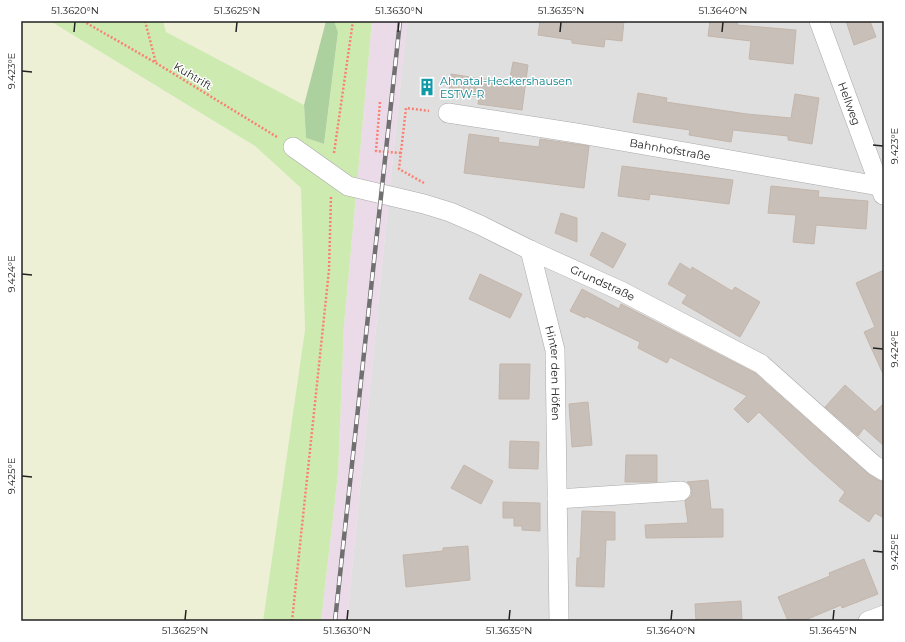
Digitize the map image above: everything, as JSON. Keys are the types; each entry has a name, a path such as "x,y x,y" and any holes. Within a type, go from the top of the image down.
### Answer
{"street":[{"name":"Hellweg","path":"819,21 881,192"},
{"name":"Bahnhofstraße","path":"448,114 576,133 881,192"},
{"name":"Grundstraße","path":"293,147 348,186 424,204 450,212 622,291 761,364 874,465 884,471"},
{"name":"Hinter den Höfen","path":"530,250 555,350 558,621"},
{"path":"557,499 681,491"},
{"path":"868,621 884,615"}],"path":[{"name":"Kuhtrift","path":"83,21 156,63 293,147"},
{"path":"145,21 156,63"},
{"path":"292,621 329,270 331,173 353,21"},
{"path":"380,102 376,151 401,153"},
{"path":"407,173 399,169 406,108 448,114"}],"shaded area":[{"path":"372,21 407,21 347,621 321,621 338,474 344,325"},
{"path":"407,21 884,21 884,621 347,621"}],"green space":[{"path":"21,21 50,21 255,146 301,188 305,330 263,621 21,621"},
{"path":"50,21 163,21 166,32 304,105 306,138 324,144 338,32 334,21 372,21 344,325 338,474 321,621 263,621 305,330 301,188 255,146"},
{"path":"163,21 326,21 304,105 166,32"},
{"path":"326,21 334,21 338,32 324,144 306,138 304,105"}],"building":[{"path":"540,21 624,21 622,41 605,39 604,47 572,43 572,40 538,35"},
{"path":"710,21 738,21 737,25 796,30 793,64 749,59 751,41 708,36"},
{"path":"846,21 870,21 876,37 854,45"},
{"path":"513,62 528,65 522,110 478,104 479,97 449,93 451,74 509,83"},
{"path":"638,93 667,98 666,102 747,114 791,118 795,94 819,98 812,144 788,140 788,136 733,130 731,142 689,135 690,130 633,122"},
{"path":"469,134 499,138 498,142 539,147 540,139 589,146 584,188 464,173"},
{"path":"622,166 733,180 729,204 650,194 649,200 618,196"},
{"path":"771,186 819,191 818,197 868,201 866,229 816,225 814,244 793,242 796,215 768,213"},
{"path":"561,213 577,218 577,242 555,233"},
{"path":"602,232 626,244 613,268 590,255"},
{"path":"680,263 691,270 692,267 732,291 735,287 760,302 740,337 682,303 687,295 668,284"},
{"path":"884,270 884,376 864,332 875,327 856,283"},
{"path":"480,274 522,294 510,318 469,299"},
{"path":"582,289 619,309 621,304 755,373 867,473 884,482 884,518 875,513 869,522 839,501 845,492 759,412 748,423 734,409 747,396 670,357 667,363 638,348 640,342 586,316 585,318 570,311"},
{"path":"500,364 530,364 529,399 499,399"},
{"path":"845,385 875,412 884,403 884,446 864,428 858,436 825,407"},
{"path":"588,402 592,445 572,447 569,404"},
{"path":"510,441 539,442 538,469 509,468"},
{"path":"626,455 657,455 657,482 625,482"},
{"path":"464,465 493,481 481,504 451,488"},
{"path":"708,480 711,509 723,509 723,537 646,538 645,525 688,523 685,501 691,496 692,491 687,482"},
{"path":"503,502 540,503 540,531 522,530 522,526 514,526 514,518 503,518"},
{"path":"582,511 615,512 615,540 606,540 604,587 576,586 577,558 580,558"},
{"path":"468,546 470,580 406,587 403,555 443,551 443,548"},
{"path":"864,559 878,594 842,608 841,605 803,621 788,621 778,597 830,576 829,573"},
{"path":"741,601 742,621 696,621 695,604"}],"railway":[{"path":"335,621 400,21"}],"place":[{"name":"Ahnatal-Heckershausen ESTW-R","path":"427,87"}]}
